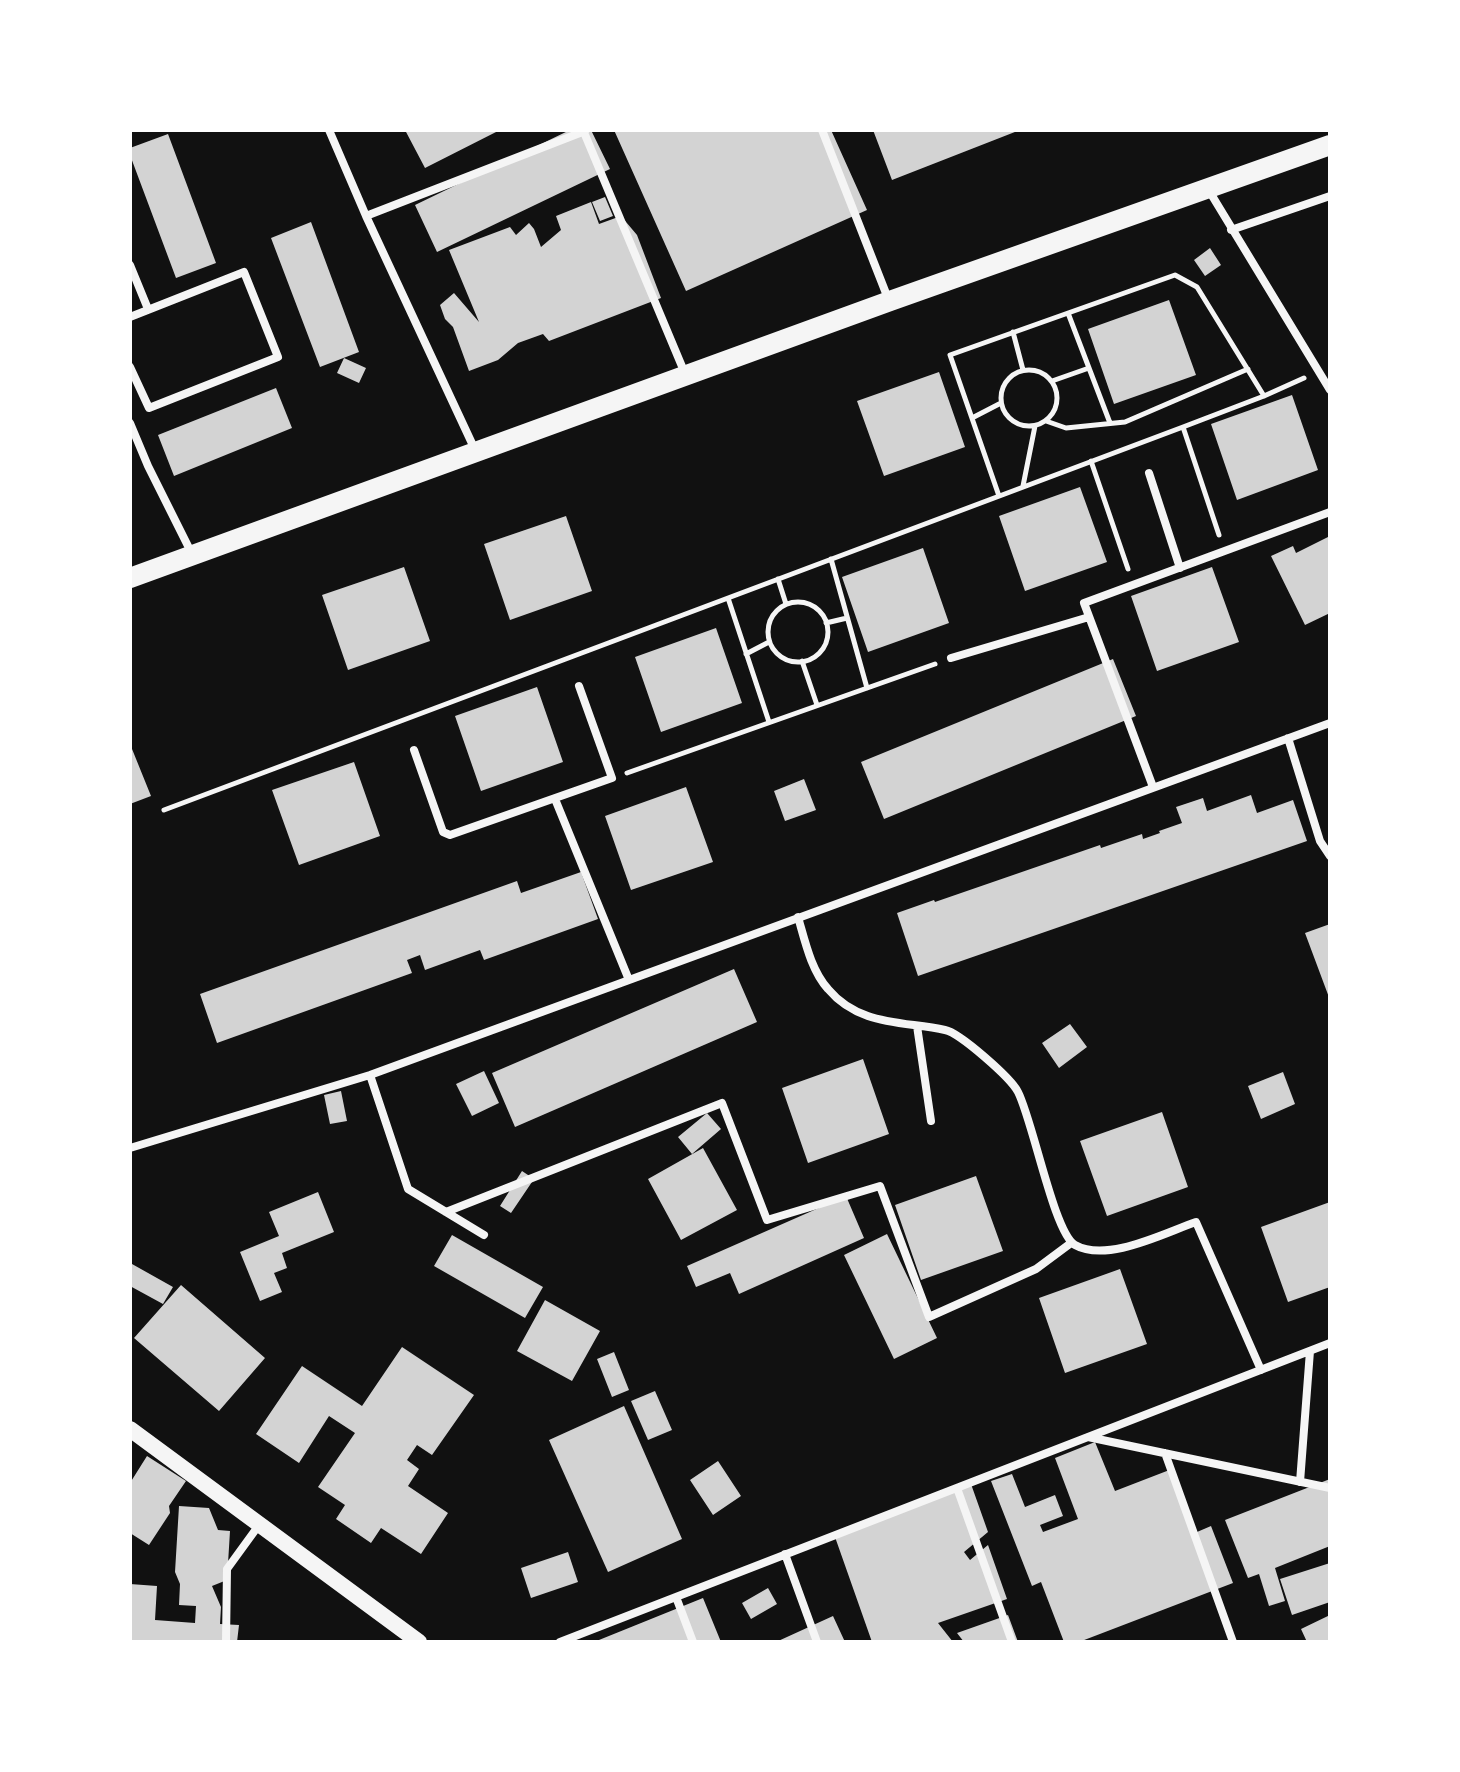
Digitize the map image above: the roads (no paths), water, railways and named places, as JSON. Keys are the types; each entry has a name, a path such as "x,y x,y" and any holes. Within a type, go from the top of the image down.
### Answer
{"main road":[{"path":"130,578 890,301 1330,145"},
{"path":"130,1429 419,1642"}],"street":[{"path":"329,130 477,453"},
{"path":"366,216 584,130 686,377"},
{"path":"822,130 890,301"},
{"path":"1208,189 1330,390"},
{"path":"1231,230 1330,196"},
{"path":"130,265 148,309"},
{"path":"130,317 244,272 278,357 149,408 130,367"},
{"path":"130,423 193,555"},
{"path":"1149,473 1180,568"},
{"path":"1153,787 1084,603 1330,512"},
{"path":"951,658 1089,617"},
{"path":"414,750 443,832 452,836 612,778 579,686"},
{"path":"130,1148 370,1075 1330,723"},
{"path":"1288,738 1320,841 1330,856"},
{"path":"555,799 629,980"},
{"path":"798,917 809,954 826,988 846,1006 899,1024 949,1030 987,1059 1017,1090 1034,1135 1059,1221 1071,1243 1091,1251 1126,1247 1196,1222 1261,1370"},
{"path":"917,1026 931,1121"},
{"path":"370,1075 408,1189 484,1235"},
{"path":"446,1212 722,1103 767,1220 880,1186 929,1317 1036,1269 1071,1243"},
{"path":"560,1642 1330,1343"},
{"path":"1300,1482 1310,1351"},
{"path":"1088,1437 1330,1488"},
{"path":"1165,1453 1233,1642"},
{"path":"957,1488 1012,1642"},
{"path":"226,1642 227,1569 260,1525"},
{"path":"785,1554 817,1642"},
{"path":"676,1597 693,1642"}]}
